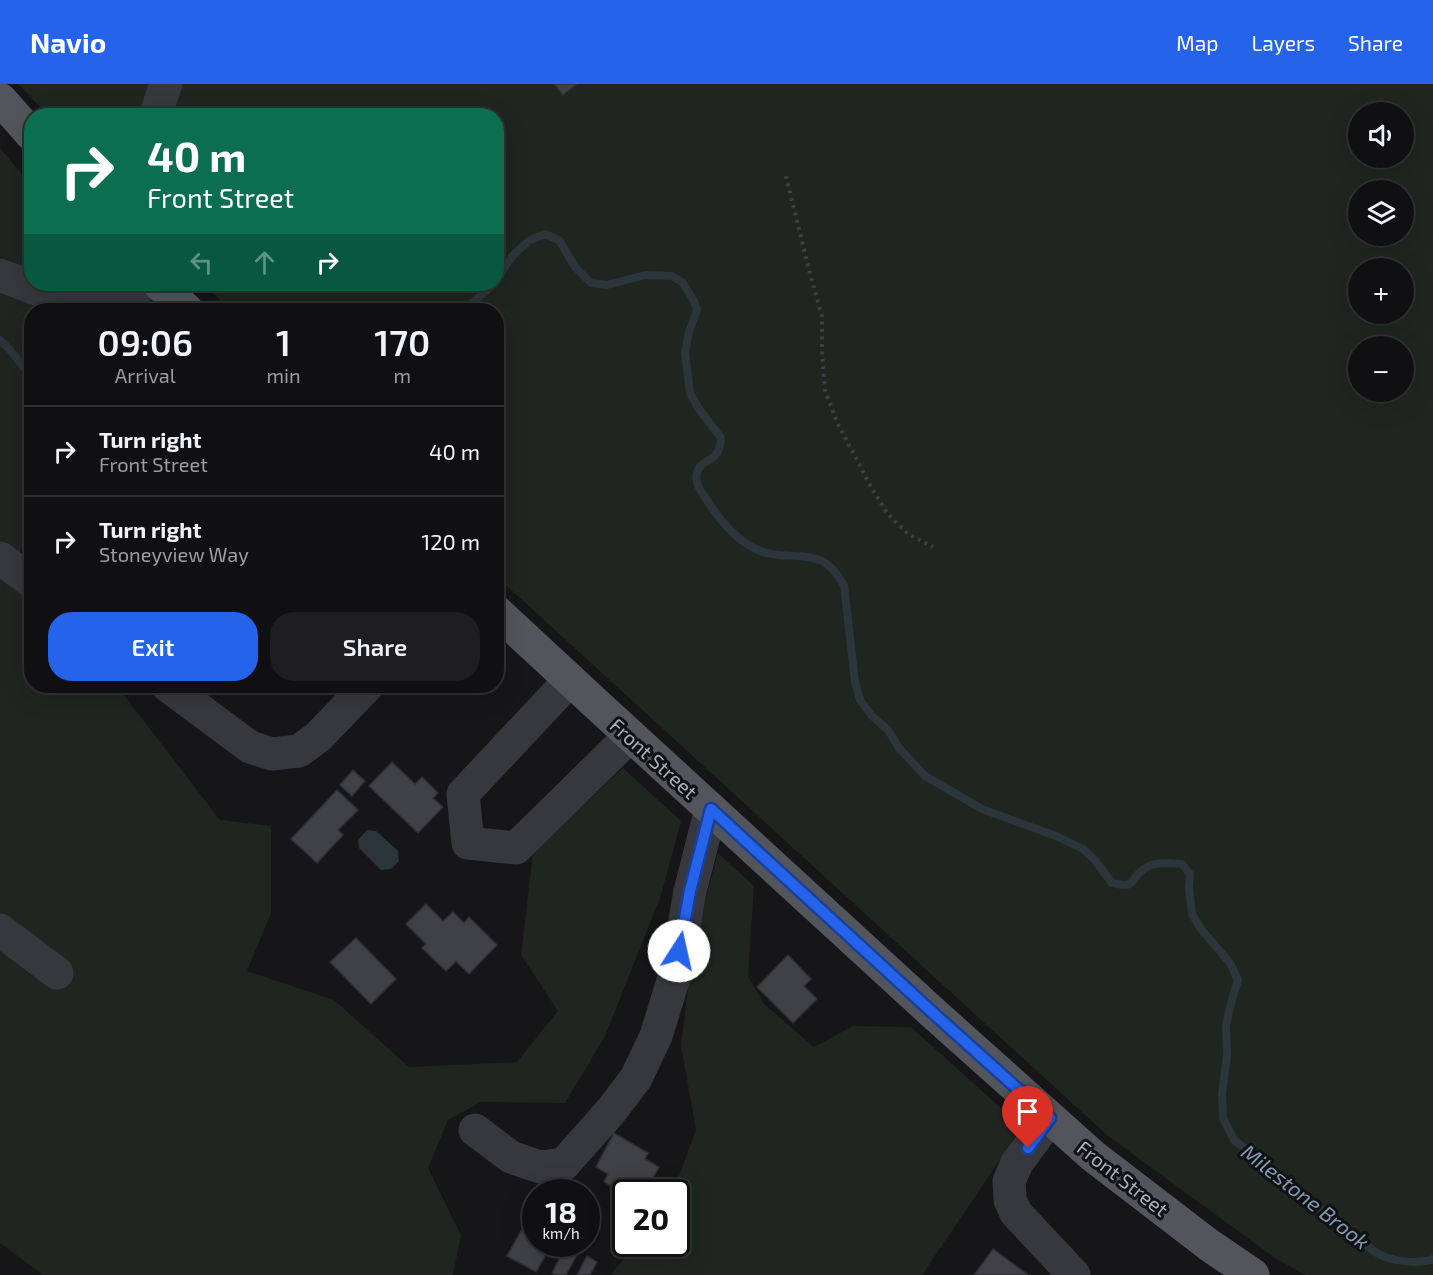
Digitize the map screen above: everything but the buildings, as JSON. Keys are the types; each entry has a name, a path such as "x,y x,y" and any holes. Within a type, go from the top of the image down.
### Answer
{"main road":[{"path":"0,99 24,126"},
{"path":"167,291 179,303"},
{"name":"Front Street","path":"504,618 941,1020 1093,1156 1209,1245 1253,1275"}],"street":[{"path":"158,108 166,84"},
{"path":"0,275 24,284"},
{"path":"42,291 84,300 120,296 131,291"},
{"path":"0,558 24,576"},
{"path":"570,680 463,794 468,843 516,848 630,736"},
{"path":"177,693 250,747 272,754 299,751 318,737 360,693"},
{"path":"475,1130 511,1157 540,1167 564,1164 611,1111 636,1078 656,1036 676,971 690,891 711,809"},
{"path":"0,930 57,973"},
{"path":"1050,1118 1017,1163 1009,1181 1010,1200 1016,1213 1074,1275"}],"path":[{"path":"786,176 822,316 825,390 837,422 887,513 908,534 933,547"}],"shaded area":[{"path":"18,84 1433,84 1433,1275 1305,1275 1275,1258 1108,1136 504,583 504,303 223,303 211,291 504,291 504,108 41,108"},
{"path":"0,148 24,177 24,266 0,257"},
{"path":"0,291 33,303 24,303 24,543 20,552 24,558 24,693 122,693 220,820 271,826 271,913 247,971 334,1000 409,1067 517,1062 558,1011 521,955 533,853 623,768 681,821 660,898 605,1036 565,1103 481,1102 448,1120 428,1168 461,1235 453,1275 43,1275 0,1243"},
{"path":"367,830 376,831 398,851 399,861 391,869 381,870 359,848 358,840"},
{"path":"718,853 754,886 748,976 764,1004 814,1047 853,1026 911,1027 1022,1127 922,1275 612,1275 625,1257 690,1257 690,1179 678,1179 696,1130 681,1045 694,942"}],"waterway":[{"name":"Milestone Brook","path":"504,268 513,255 530,240 545,234 559,240 575,267 591,283 607,285 645,275 672,276 683,283 697,310 685,352 690,393 721,438 717,452 699,468 697,484 717,515 730,530 754,548 770,554 816,559 826,563 834,572 844,585 855,682 860,700 925,776 982,809 1056,836 1083,849 1094,859 1112,883 1129,884 1148,866 1162,863 1182,864 1190,874 1192,914 1201,929 1230,963 1238,980 1226,1026 1227,1055 1222,1094 1223,1118 1234,1140 1378,1254 1405,1261 1422,1262 1433,1259"},
{"name":"Milestone Brook","path":"472,303 486,291"},
{"name":"Milestone Brook","path":"0,340 24,367"}],"route":[{"path":"679,951 690,891 711,809 1050,1118 1028,1148"}]}
